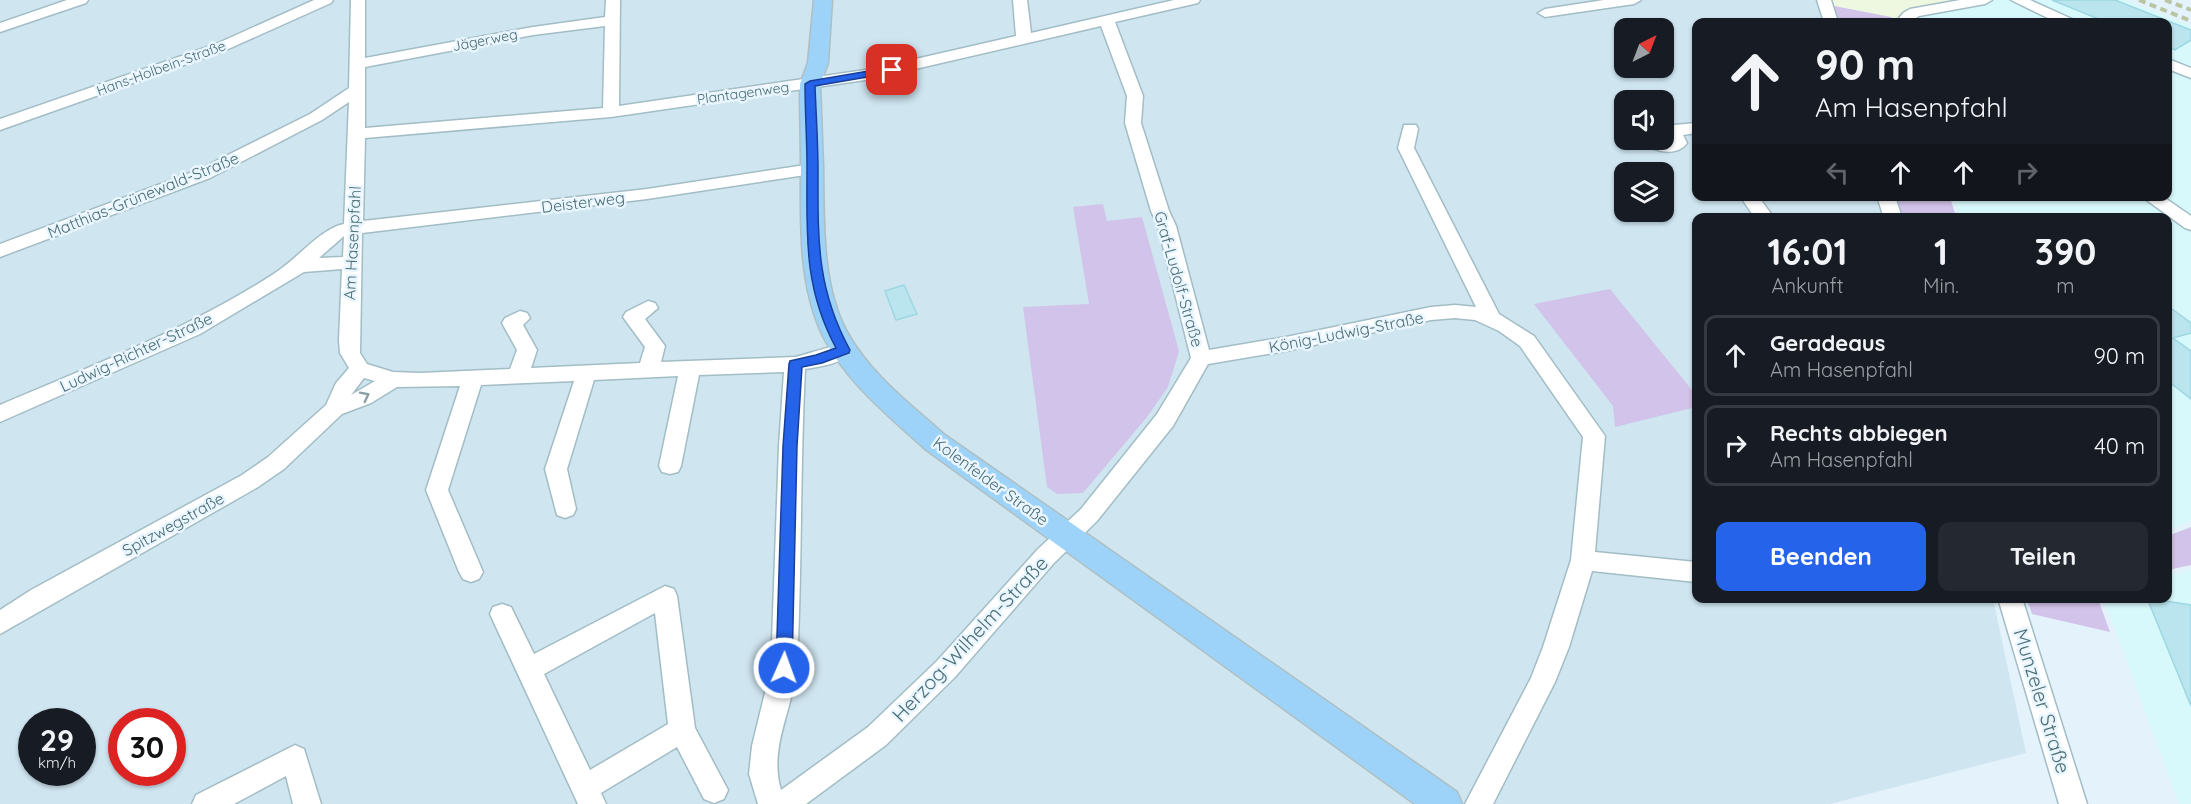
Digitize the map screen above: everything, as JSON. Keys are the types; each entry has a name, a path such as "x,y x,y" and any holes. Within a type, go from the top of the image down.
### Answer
{"main road":[{"name":"Kolenfelder Straße","path":"823,0 818,63 810,84 811,220 817,281 829,323 844,350 881,393 935,442 1444,804"}],"street":[{"path":"0,28 81,0"},
{"path":"611,112 613,0"},
{"path":"1020,0 1024,40"},
{"name":"Plantagenweg","path":"357,134 611,112 810,84 872,74 1190,0"},
{"path":"1545,13 1634,0"},
{"path":"1824,0 1830,18"},
{"path":"1906,18 1915,12 1985,0"},
{"name":"Hans-Holbein-Straße","path":"0,125 221,47 323,2 358,1"},
{"name":"Am Hasenpfahl","path":"358,1 357,134 350,353 360,369"},
{"path":"2016,1 2057,18"},
{"name":"Jägerweg","path":"358,64 533,31 613,20"},
{"name":"Graf-Ludolf-Straße","path":"1068,536 1084,521 1165,420 1200,358 1167,226 1132,123 1135,96 1107,21"},
{"path":"2172,66 2191,73"},
{"name":"Matthias-Grünewald-Straße","path":"0,251 204,174 316,117 358,89"},
{"name":"Matthias-Grünewald-Straße","path":"316,117 357,114"},
{"path":"1410,129 1406,148 1491,318"},
{"path":"1674,131 1692,129"},
{"name":"Deisterweg","path":"354,227 647,194 812,169"},
{"path":"1752,201 1761,213"},
{"path":"2156,201 2191,224"},
{"name":"Ludwig-Richter-Straße","path":"0,414 193,329 299,266 338,231 354,227"},
{"name":"Ludwig-Richter-Straße","path":"299,266 352,262"},
{"path":"648,308 633,317 655,346 648,371"},
{"name":"König-Ludwig-Straße","path":"1200,358 1452,311 1469,312 1491,318 1515,330 1527,341 1594,436 1583,560 1556,647 1542,682 1479,804"},
{"path":"518,377 527,350 512,323 520,318"},
{"path":"360,369 393,379 472,379 795,364 818,360 844,350"},
{"path":"772,804 763,774 765,746 784,668 790,446 795,364"},
{"name":"Spitzwegstraße","path":"335,410 342,388 360,369"},
{"path":"670,466 690,370"},
{"path":"565,509 556,469 586,374"},
{"name":"Spitzwegstraße","path":"0,623 40,597 250,481 276,463 335,410 364,398 393,379"},
{"path":"471,572 437,490 472,379"},
{"name":"Herzog-Wilhelm-Straße","path":"784,804 877,736 946,669 1046,556 1068,536"},
{"path":"1583,560 1692,572"},
{"path":"530,669 665,596 682,730 714,790"},
{"name":"Munzeler Straße","path":"2012,603 2073,804"},
{"path":"502,614 589,796 682,730"},
{"path":"206,804 295,758 308,804"}],"shaded area":[{"path":"0,0 1819,0 1825,18 1692,18 1692,201 1880,201 1884,213 1692,213 1692,603 1994,603 2026,753 1830,804 0,804"},
{"path":"1828,0 1955,0 1907,11 1902,18 1829,5"},
{"path":"1955,0 2126,0 2171,18 1902,18 1907,11"},
{"path":"1829,5 1891,18 1834,18"},
{"path":"2172,18 2191,26 2191,521 2172,528 2172,213 1959,213 1955,201 2172,201"},
{"path":"1894,201 1951,201 1955,213 1899,213"},
{"path":"1103,204 1107,221 1142,217 1179,351 1168,387 1147,417 1083,493 1057,494 1047,487 1023,307 1089,304 1073,207"},
{"path":"1610,289 1692,390 1692,408 1615,427 1613,406 1534,304"},
{"path":"2191,527 2191,565 2172,569 2172,534"},
{"path":"2191,570 2191,804 2179,804 2105,603 2172,603 2172,575"},
{"path":"2028,603 2099,603 2110,632 2032,614"}],"building":[{"path":"2052,0 2115,0 2161,18 2096,18"},
{"path":"2172,22 2191,30 2191,40 2175,50 2172,49"},
{"path":"904,285 917,314 896,320 885,291"},
{"path":"2172,309 2191,323 2191,333 2173,338 2191,351 2191,399 2172,384"},
{"path":"2172,602 2191,605 2191,706 2149,603"}],"railway":[{"path":"2139,0 2191,21"},
{"path":"2165,0 2191,10"}],"route":[{"path":"784,668 790,446 795,364 818,360 844,350 829,323 822,301 812,243 810,84 892,70"}]}
